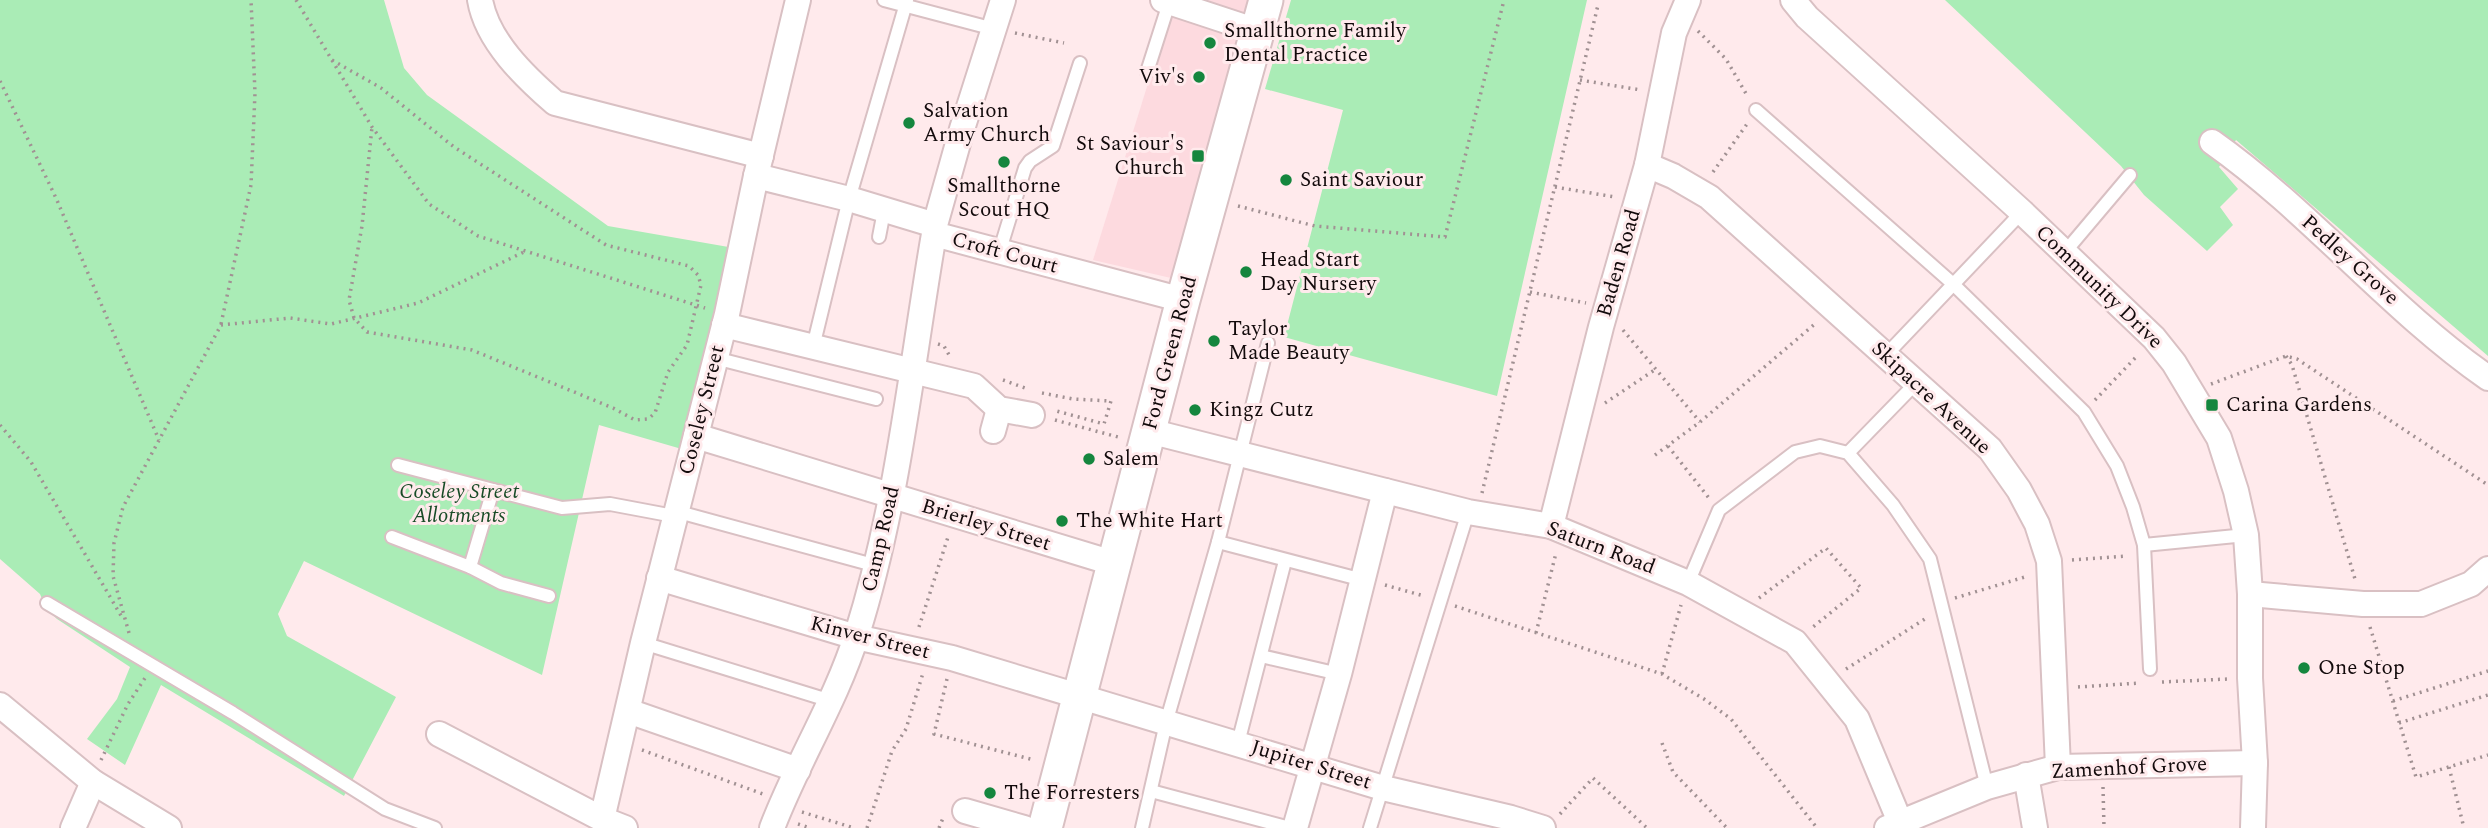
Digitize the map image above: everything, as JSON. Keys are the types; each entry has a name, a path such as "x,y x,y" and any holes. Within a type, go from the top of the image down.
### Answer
{"main road":[{"name":"Ford Green Road","path":"1045,828 1183,300 1262,16"}],"street":[{"name":"Croft Court","path":"480,0 481,10 510,57 529,80 555,103 759,166 999,253 1183,300"},
{"name":"Coseley Street","path":"602,819 675,513 725,320 798,0"},
{"name":"Camp Road","path":"779,812 831,701 856,637 877,566 892,497 934,229 1003,0"},
{"name":"Community Drive","path":"1793,0 1817,26 2022,212 2154,338 2193,391 2219,438 2236,491 2246,535 2255,763 2253,828"},
{"path":"1168,1 1262,16"},
{"name":"Baden Road","path":"1556,529 1577,421 1647,165 1674,33 1684,7"},
{"name":"Pedley Grove","path":"2212,142 2276,193 2449,351 2486,373"},
{"name":"Skipacre Avenue","path":"1647,165 1673,176 1709,197 1990,449 2019,490 2037,524 2050,565 2059,767"},
{"path":"725,320 813,348 974,386 996,420 1035,399"},
{"name":"Brierley Street","path":"696,436 1116,564"},
{"name":"Saturn Road","path":"1147,437 1239,455 1472,512 1556,529 1688,583 1795,642 1857,719 1893,825"},
{"path":"1295,828 1339,674 1385,491"},
{"path":"2250,594 2363,604 2421,604 2471,584 2488,569"},
{"name":"Kinver Street","path":"659,578 856,637 931,653 1080,696"},
{"name":"Jupiter Street","path":"1080,696 1383,788 1511,818 1549,823"},
{"path":"0,705 93,782 169,828"},
{"path":"628,711 798,770"},
{"path":"439,734 602,819 625,828"},
{"name":"Zamenhof Grove","path":"1893,825 1987,787 2059,767 2255,763"},
{"path":"2026,775 2035,828"},
{"path":"73,828 93,782"},
{"path":"975,819 1024,828"}],"lane":[{"path":"884,0 906,3 994,29"},
{"path":"1147,72 1168,1"},
{"path":"813,348 849,199 906,3"},
{"path":"999,253 1025,168 1030,161 1053,146 1080,63"},
{"path":"1756,110 1952,283 2084,412 2117,466 2133,507 2144,550 2150,669"},
{"path":"2065,252 2130,175"},
{"path":"878,237 884,211"},
{"path":"1886,355 2022,212"},
{"path":"1142,828 1166,723 1218,542 1268,343"},
{"path":"715,358 876,399"},
{"path":"1847,453 1917,382"},
{"path":"1688,583 1719,510 1795,452 1820,446 1847,453 1893,505 1930,559 1987,787"},
{"path":"398,465 562,508 610,504 675,513 877,566"},
{"path":"470,567 493,490"},
{"path":"1370,828 1440,600 1472,512"},
{"path":"2144,550 2246,535"},
{"path":"392,537 470,567 501,583 549,596"},
{"path":"1218,542 1363,580"},
{"path":"1238,743 1285,561"},
{"path":"47,603 153,665 385,809 435,828"},
{"path":"643,643 831,701"},
{"path":"1261,656 1339,674"},
{"path":"1151,791 1290,828"}],"path":[{"path":"139,657 126,624 113,576 114,543 123,508 221,325 251,185 255,93 251,0"},
{"path":"296,0 372,127 429,204 478,236 697,305 725,320"},
{"path":"1213,199 1315,226 1445,237 1504,0"},
{"path":"1472,512 1530,292 1598,5"},
{"path":"1684,7 1726,59 1756,110 1699,192"},
{"path":"994,29 1064,43"},
{"path":"332,60 381,88 454,147 606,245 689,266 698,275 701,285 687,345 668,372 655,413 648,419 635,420 613,408 472,350 367,332 354,318 349,300 362,226 372,127"},
{"path":"1580,80 1661,94"},
{"path":"0,81 56,198 159,440"},
{"path":"1555,187 1637,201"},
{"path":"221,325 290,318 331,324 418,303 526,251"},
{"path":"1530,292 1606,308 1700,422"},
{"path":"1655,455 1700,422 1833,309"},
{"path":"918,338 944,346 951,357"},
{"path":"2084,412 2154,338"},
{"path":"2193,391 2286,356 2297,359 2488,485"},
{"path":"2286,356 2292,365 2416,777 2488,755"},
{"path":"1577,421 1656,369"},
{"path":"996,377 1035,399 1147,437"},
{"path":"1035,399 1111,401 1104,424 1043,408 1035,399"},
{"path":"0,425 31,462 126,624"},
{"path":"1667,446 1719,510"},
{"path":"867,828 892,751 906,729 931,653 955,516"},
{"path":"1536,633 1556,529"},
{"path":"1741,612 1826,548 1861,588 1795,642"},
{"path":"1826,681 1941,605 2050,565 2144,550"},
{"path":"1363,580 1440,600 1662,674 1731,719 1817,828"},
{"path":"1662,674 1688,583"},
{"path":"931,653 934,734 1060,765"},
{"path":"93,782 128,704 153,665"},
{"path":"2393,701 2488,671"},
{"path":"2399,723 2488,695"},
{"path":"620,742 779,812 853,828"},
{"path":"1662,743 1673,772 1727,828"},
{"path":"2102,767 2104,828"},
{"path":"2449,767 2464,828"},
{"path":"1549,823 1593,778 1647,828"}],"shaded area":[{"path":"1174,0 1252,0 1171,278 1093,260"}],"green space":[{"name":"Coseley Street Allotments","path":"0,0 384,0 404,68 427,95 608,226 740,249 692,452 599,425 542,675 304,561 278,614 287,636 396,697 344,796 161,685 125,765 87,739 117,699 130,667 57,619 46,608 40,594 0,559"},
{"path":"1291,0 1587,0 1497,396 1284,337 1343,110 1265,89"},
{"path":"1945,0 2488,0 2488,356 2236,140 2219,167 2238,189 2220,207 2233,225 2207,251 2144,195 2121,166"}],"place":[{"name":"Smallthorne Family Dental Practice","path":"1210,43"},
{"name":"Viv's","path":"1199,77"},
{"name":"Salvation Army Church","path":"909,123"},
{"name":"St Saviour's Church","path":"1198,156"},
{"name":"Smallthorne Scout HQ","path":"1004,162"},
{"name":"Saint Saviour","path":"1286,180"},
{"name":"Head Start Day Nursery","path":"1246,272"},
{"name":"Taylor Made Beauty","path":"1214,341"},
{"name":"Carina Gardens","path":"2212,405"},
{"name":"Kingz Cutz","path":"1195,410"},
{"name":"Salem","path":"1089,459"},
{"name":"The White Hart","path":"1062,521"},
{"name":"One Stop","path":"2304,668"},
{"name":"The Forresters","path":"990,793"}]}
